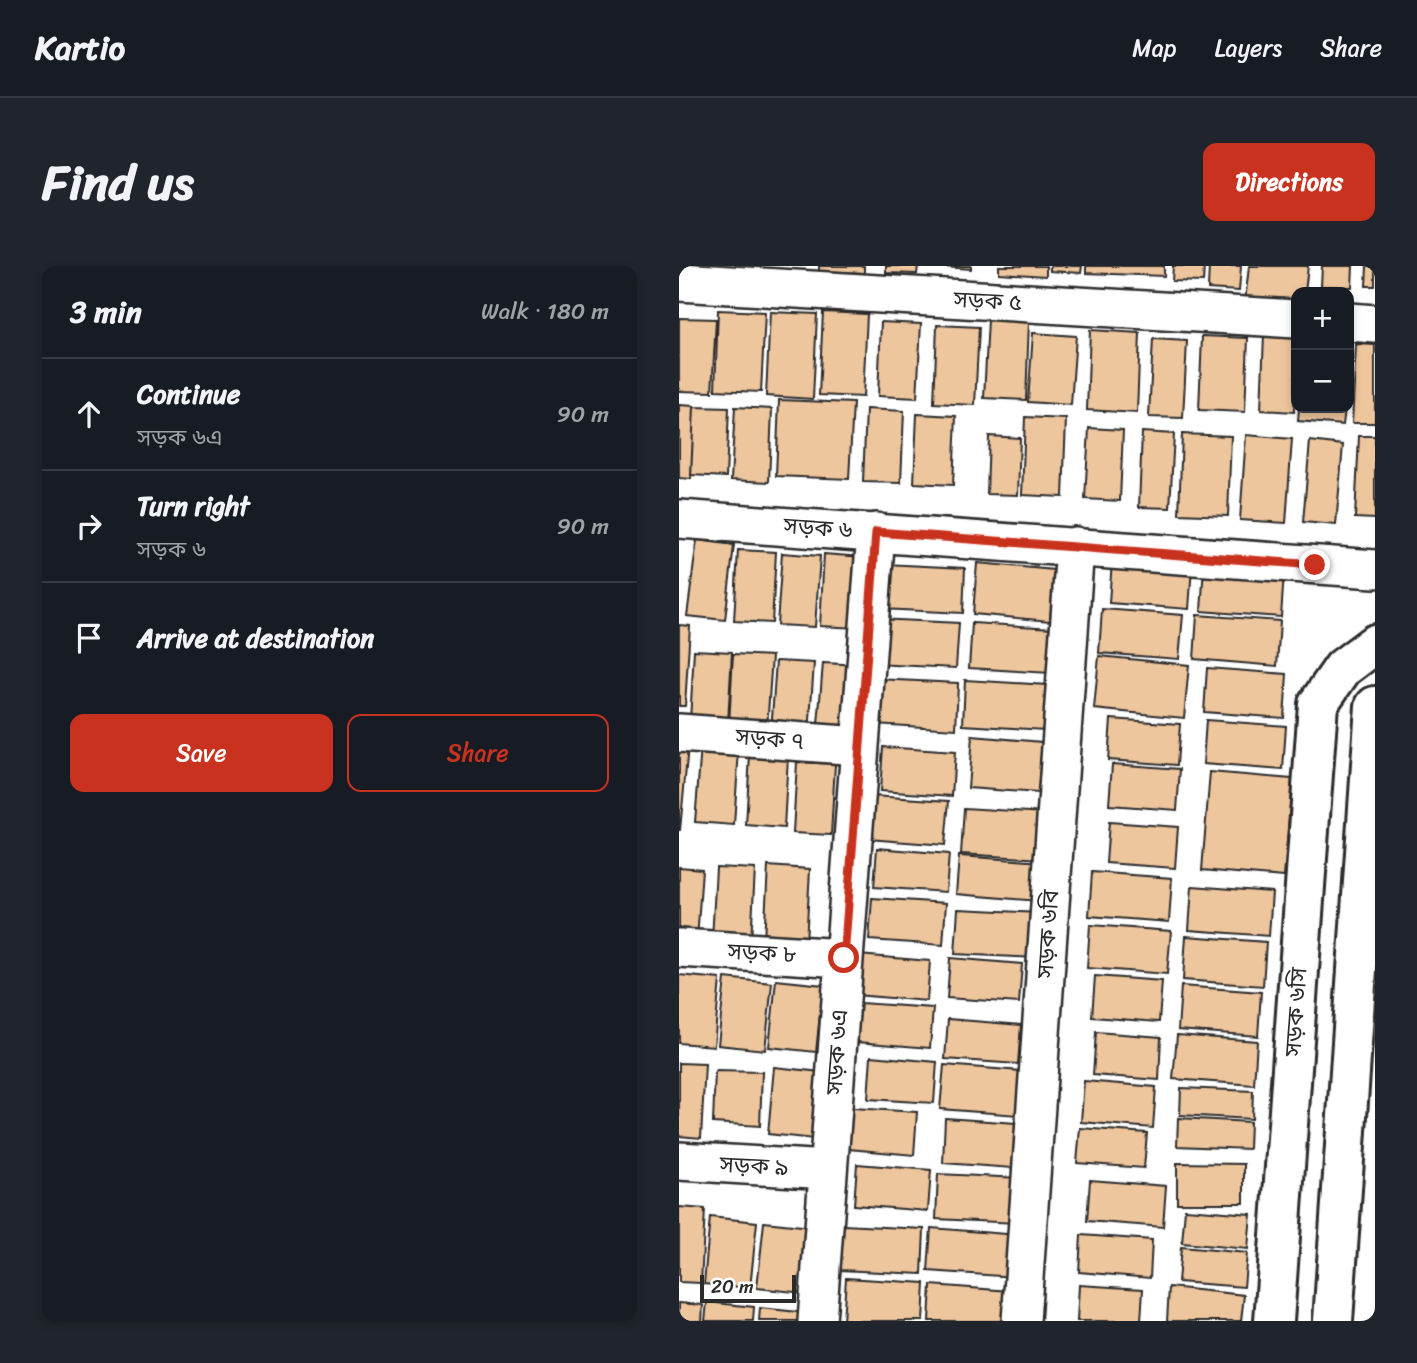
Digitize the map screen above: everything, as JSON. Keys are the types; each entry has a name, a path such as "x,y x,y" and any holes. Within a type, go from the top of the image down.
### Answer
{"street":[{"name":"সড়ক ৫","path":"679,282 1291,319"},
{"path":"1354,322 1375,324"},
{"name":"সড়ক ৬","path":"679,519 1075,546 1371,577"},
{"name":"সড়ক ৬এ","path":"817,1321 876,532"},
{"name":"সড়ক ৬বি","path":"1021,1321 1075,546"},
{"name":"সড়ক ৬সি","path":"1274,1321 1318,704 1343,668 1370,655"},
{"path":"1332,1321 1374,708"},
{"name":"সড়ক ৭","path":"679,733 860,746"},
{"name":"সড়ক ৮","path":"679,948 844,958"},
{"path":"1286,1147 1344,1152"},
{"name":"সড়ক ৯","path":"679,1161 828,1170"}],"building":[{"path":"819,266 864,266 864,273 819,271"},
{"path":"886,266 918,266 917,274 886,273"},
{"path":"926,266 971,266 971,269"},
{"path":"999,266 1046,266 1046,276 999,273"},
{"path":"1050,266 1082,266 1081,273 1050,271"},
{"path":"1086,266 1164,266 1164,276 1086,273"},
{"path":"1173,266 1204,266 1203,282 1172,281"},
{"path":"1209,266 1241,266 1239,291 1208,289"},
{"path":"1249,266 1308,266 1306,287 1291,287 1291,307 1245,302"},
{"path":"1322,266 1353,266 1352,287 1321,286"},
{"path":"1367,266 1375,266 1375,286 1366,286"},
{"path":"718,310 765,312 761,392 715,390"},
{"path":"770,312 817,314 813,399 766,396"},
{"path":"823,312 867,314 863,397 819,395"},
{"path":"679,318 716,319 712,392 679,391"},
{"path":"988,319 1029,321 1026,400 984,398"},
{"path":"881,322 921,324 917,398 878,396"},
{"path":"937,325 979,327 975,405 934,403"},
{"path":"1090,330 1140,333 1137,413 1087,410"},
{"path":"1033,333 1076,336 1071,405 1028,402"},
{"path":"1264,335 1291,337 1291,412 1261,410"},
{"path":"1202,336 1248,338 1245,412 1199,410"},
{"path":"1153,339 1187,341 1183,418 1149,417"},
{"path":"1356,344 1375,345 1375,423 1352,423"},
{"path":"779,400 853,403 849,479 776,476"},
{"path":"679,405 694,406 691,479 679,478"},
{"path":"694,407 729,408 726,477 691,475"},
{"path":"735,407 772,409 769,482 731,480"},
{"path":"866,409 904,411 901,483 863,482"},
{"path":"1299,413 1344,413 1343,425 1298,421"},
{"path":"917,414 956,416 953,485 914,483"},
{"path":"1025,417 1066,419 1063,497 1022,495"},
{"path":"1089,428 1123,430 1120,501 1085,499"},
{"path":"1142,432 1174,434 1170,508 1139,507"},
{"path":"1182,434 1231,436 1228,516 1179,514"},
{"path":"1246,435 1292,439 1286,523 1240,520"},
{"path":"989,436 1020,438 1018,495 987,494"},
{"path":"1359,436 1375,436 1375,519 1355,518"},
{"path":"1310,441 1343,445 1336,525 1303,522"},
{"path":"697,540 734,545 725,620 687,616"},
{"path":"738,550 776,552 772,623 734,621"},
{"path":"782,553 820,556 815,627 777,625"},
{"path":"824,554 862,557 858,628 820,626"},
{"path":"1112,560 1192,566 1189,609 1109,603"},
{"path":"977,563 1054,570 1050,621 973,614"},
{"path":"884,564 965,568 963,613 881,609"},
{"path":"1204,567 1284,573 1281,617 1201,611"},
{"path":"1102,609 1183,615 1179,659 1099,653"},
{"path":"1197,615 1280,621 1277,666 1194,659"},
{"path":"877,619 959,623 956,668 874,664"},
{"path":"972,623 1053,628 1051,673 969,668"},
{"path":"679,625 690,626 685,706 679,706"},
{"path":"694,650 732,652 728,723 690,721"},
{"path":"733,654 772,656 767,728 729,725"},
{"path":"1099,656 1189,665 1184,718 1094,709"},
{"path":"776,661 814,663 809,734 771,732"},
{"path":"823,663 860,665 854,740 817,737"},
{"path":"1207,668 1287,674 1284,718 1204,712"},
{"path":"876,679 958,683 956,729 874,724"},
{"path":"965,680 1047,685 1045,730 963,725"},
{"path":"1111,719 1180,724 1177,765 1108,760"},
{"path":"1206,720 1286,726 1283,770 1203,764"},
{"path":"972,736 1042,742 1038,793 968,788"},
{"path":"679,746 688,747 680,830 679,830"},
{"path":"701,746 739,749 734,825 695,822"},
{"path":"883,747 955,752 952,796 880,791"},
{"path":"750,754 788,756 784,828 746,825"},
{"path":"797,762 835,764 831,835 793,833"},
{"path":"1112,764 1180,769 1177,810 1109,805"},
{"path":"1210,772 1292,779 1284,877 1202,870"},
{"path":"872,796 949,801 945,845 868,839"},
{"path":"964,808 1046,813 1043,859 961,854"},
{"path":"1109,822 1178,827 1175,868 1106,863"},
{"path":"877,848 949,854 946,892 874,887"},
{"path":"959,856 1043,862 1039,901 956,894"},
{"path":"768,866 810,869 806,943 764,940"},
{"path":"679,867 702,869 697,940 679,939"},
{"path":"716,867 755,869 751,942 712,940"},
{"path":"1092,872 1172,878 1169,922 1089,916"},
{"path":"1192,886 1272,892 1269,936 1189,930"},
{"path":"872,898 946,903 943,945 869,940"},
{"path":"958,909 1040,913 1037,958 955,954"},
{"path":"1090,925 1171,931 1167,974 1087,968"},
{"path":"1186,936 1266,942 1263,986 1183,980"},
{"path":"858,955 930,961 927,1001 855,995"},
{"path":"950,958 1022,964 1019,1003 947,998"},
{"path":"679,975 720,979 714,1046 679,1043"},
{"path":"1095,976 1162,981 1159,1022 1092,1017"},
{"path":"725,978 772,983 765,1050 718,1045"},
{"path":"776,980 823,985 816,1052 769,1047"},
{"path":"1181,986 1261,992 1258,1036 1178,1030"},
{"path":"860,1003 933,1008 930,1048 857,1042"},
{"path":"948,1019 1021,1025 1018,1064 945,1059"},
{"path":"1096,1032 1161,1037 1159,1080 1093,1075"},
{"path":"1177,1035 1257,1041 1254,1085 1173,1079"},
{"path":"871,1056 937,1062 934,1103 868,1099"},
{"path":"679,1063 705,1064 701,1138 679,1136"},
{"path":"944,1065 1021,1071 1018,1115 940,1109"},
{"path":"774,1067 821,1072 814,1139 768,1134"},
{"path":"715,1071 762,1072 760,1126 713,1123"},
{"path":"1084,1081 1156,1087 1153,1128 1081,1122"},
{"path":"1181,1088 1253,1091 1252,1119 1180,1115"},
{"path":"852,1108 917,1112 914,1155 849,1149"},
{"path":"945,1118 1016,1123 1013,1168 943,1163"},
{"path":"1178,1118 1250,1122 1249,1149 1177,1146"},
{"path":"1080,1128 1147,1133 1144,1168 1077,1163"},
{"path":"1177,1163 1244,1164 1244,1203 1177,1203"},
{"path":"857,1164 931,1170 928,1211 854,1205"},
{"path":"938,1174 1020,1178 1017,1223 936,1219"},
{"path":"1090,1180 1166,1186 1163,1227 1087,1221"},
{"path":"679,1207 705,1209 701,1283 679,1282"},
{"path":"1185,1209 1251,1214 1248,1249 1182,1243"},
{"path":"710,1217 757,1222 750,1288 704,1284"},
{"path":"764,1222 811,1227 804,1293 757,1288"},
{"path":"843,1225 924,1229 922,1274 840,1270"},
{"path":"931,1228 1018,1235 1015,1277 928,1271"},
{"path":"1081,1235 1152,1240 1150,1278 1079,1272"},
{"path":"1181,1247 1247,1253 1244,1287 1178,1282"},
{"path":"846,1278 925,1283 923,1321 843,1321"},
{"path":"931,1285 1010,1291 1008,1321 929,1321"},
{"path":"1079,1285 1143,1289 1141,1321 1077,1321"},
{"path":"1169,1287 1244,1295 1241,1321 1167,1321"},
{"path":"707,1302 754,1307 753,1321 705,1321"},
{"path":"679,1303 703,1305 702,1321 679,1321"},
{"path":"760,1308 807,1313 806,1321 759,1321"}],"route":[{"path":"844,958 876,532 1315,565"}]}
